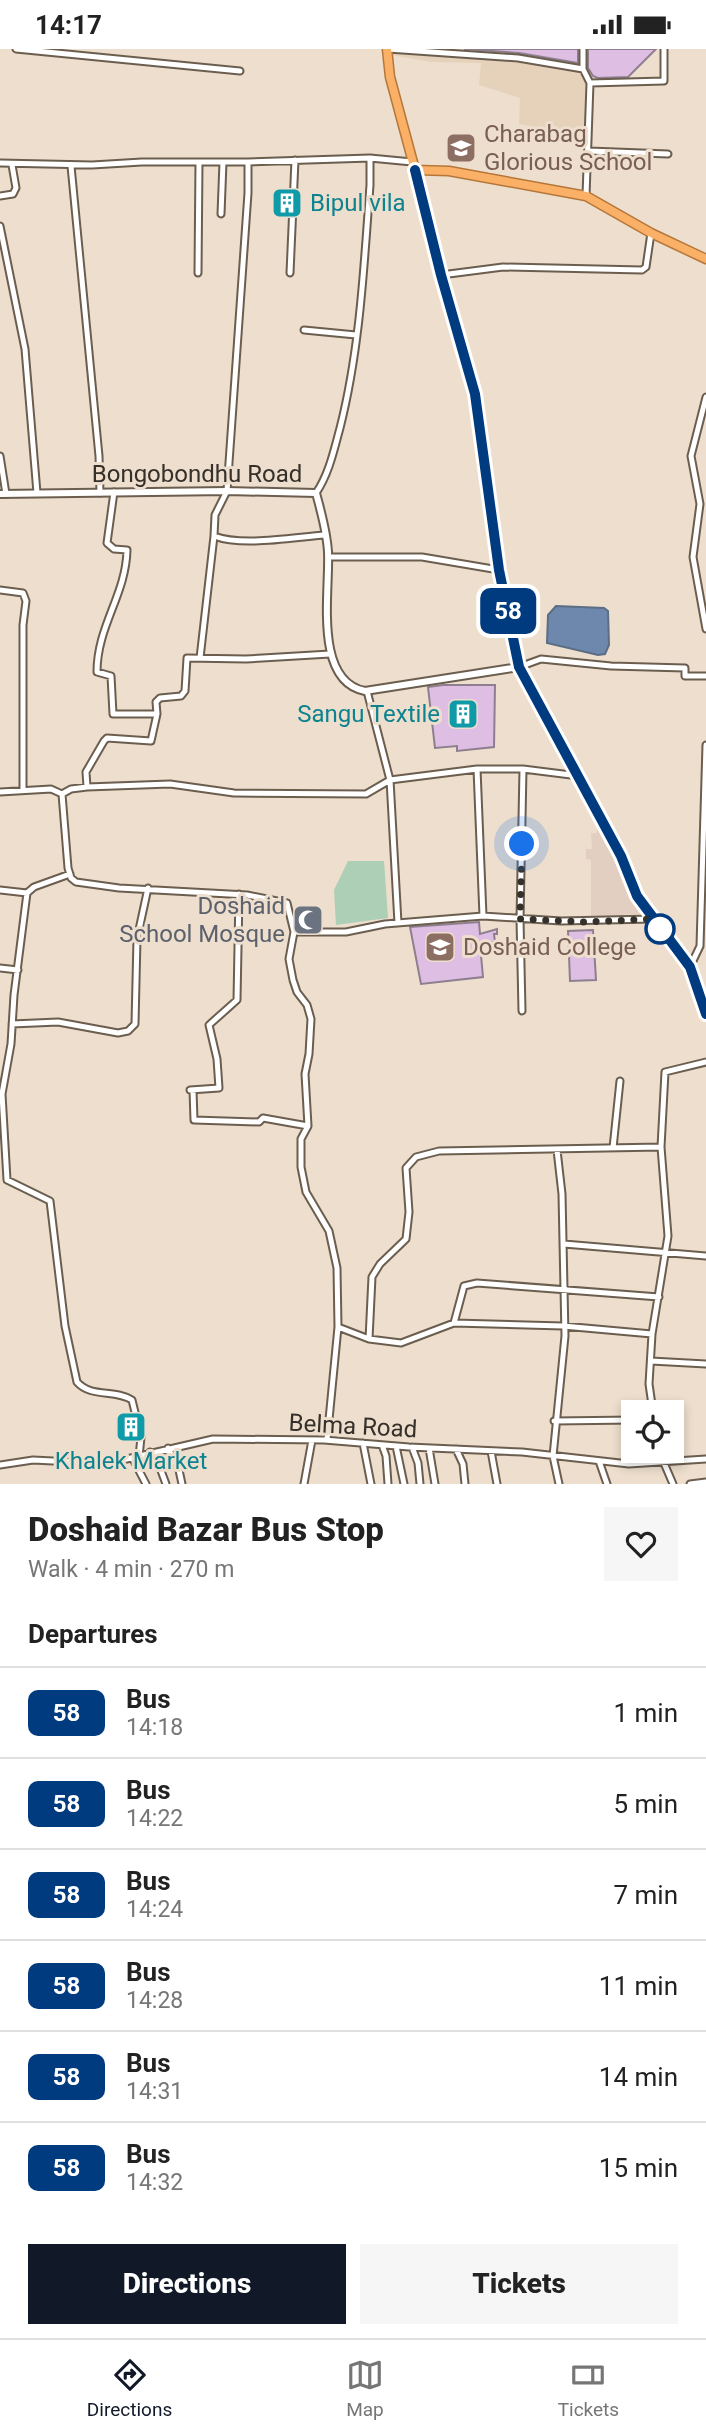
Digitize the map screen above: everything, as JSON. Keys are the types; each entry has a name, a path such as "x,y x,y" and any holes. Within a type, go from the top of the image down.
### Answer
{"highway":[{"path":"387,49 390,77 413,166 586,196 651,233 706,259"}],"main road":[{"path":"413,166 475,394 499,570 519,667 621,856 637,896 690,967 706,1014"}],"street":[{"path":"16,49 240,71"},
{"path":"387,49 518,58 583,69"},
{"path":"583,49 583,69 590,83 586,196"},
{"path":"590,83 664,81 664,49"},
{"path":"589,151 668,154"},
{"path":"316,493 323,483 347,401 356,335 370,185 370,158"},
{"path":"0,163 71,166 370,158 413,166"},
{"path":"290,273 295,160"},
{"path":"198,273 199,162"},
{"path":"221,214 223,162"},
{"path":"200,658 215,515 227,491 248,162"},
{"path":"0,196 13,194 16,188 12,165"},
{"path":"71,166 99,456 100,493"},
{"path":"0,226 25,349 37,493"},
{"path":"441,275 503,267 642,270 646,267 651,233"},
{"path":"304,330 356,335"},
{"path":"706,397 691,456 700,504 693,557 706,629"},
{"path":"0,456 3,494"},
{"name":"Bongobondhu Road","path":"3,494 227,491 316,493 325,535 330,654 337,675 355,689 367,691"},
{"path":"114,492 107,543 114,549 127,550 127,555 123,579 101,636 97,672 111,676 113,714 157,714"},
{"path":"700,504 706,499"},
{"path":"214,535 229,539 325,535"},
{"path":"332,557 422,557 499,570"},
{"path":"0,590 23,593 26,601 23,625 23,790"},
{"path":"87,787 86,772 104,741 151,741 157,714 156,702 159,698 181,696 185,691 187,658 246,659 330,654"},
{"path":"398,923 390,780 367,691 519,667 541,659 611,666 685,668 685,676 706,676"},
{"path":"690,967 699,946 706,745"},
{"path":"62,794 71,789 87,787 170,784 234,793 366,794 390,780 477,769 523,769 579,776"},
{"path":"477,769 483,916"},
{"path":"522,1011 520,919 523,769"},
{"path":"0,792 51,789 62,794"},
{"path":"62,794 71,879 81,884 239,894 287,903 294,932 289,959 291,970 297,992 307,1005 311,1019 305,1074 307,1126 303,1132 300,1150 306,1192 329,1231 337,1268 338,1327 327,1440"},
{"path":"7,1180 2,1094 9,1061 27,893 34,887 70,874"},
{"path":"12,1024 58,1022 118,1034 128,1031 135,1024 137,939 148,888"},
{"path":"0,890 27,893"},
{"path":"239,894 237,1000 209,1025 217,1059 219,1088 191,1090 194,1120 259,1122 263,1118 307,1126"},
{"path":"294,932 346,932 398,923 483,916 573,922 652,919"},
{"path":"0,968 18,970"},
{"path":"0,1061 9,1061"},
{"path":"651,1400 649,1384 652,1334 663,1251 668,1236 661,1147 665,1072 706,1062"},
{"path":"613,1148 620,1081"},
{"path":"369,1339 372,1277 380,1263 406,1239 409,1212 406,1168 416,1157 439,1151 661,1147"},
{"path":"556,1150 564,1244 562,1290 565,1336 554,1421 553,1456 559,1484"},
{"path":"0,1185 7,1180"},
{"path":"7,1180 50,1201 63,1308 77,1382 90,1392 132,1400 141,1437 136,1458 146,1484"},
{"path":"564,1244 706,1256"},
{"path":"454,1323 464,1286 489,1282 659,1297"},
{"path":"338,1327 369,1339 401,1343 454,1323 563,1326 652,1334"},
{"path":"651,1361 706,1364"},
{"path":"554,1421 621,1420"},
{"name":"Belma Road","path":"0,1465 33,1460 93,1463 136,1458 150,1452 213,1439 327,1440 629,1464 664,1463"},
{"path":"304,1484 312,1440"},
{"path":"363,1443 371,1484"},
{"path":"382,1445 386,1457 388,1484"},
{"path":"397,1446 404,1484"},
{"path":"412,1447 418,1463 420,1484"},
{"path":"168,1448 179,1470 182,1484"},
{"path":"429,1448 435,1484"},
{"path":"456,1449 463,1464 465,1484"},
{"path":"491,1451 498,1484"},
{"path":"150,1452 156,1457 166,1484"},
{"name":"Belma Road","path":"684,1461 706,1459"},
{"path":"599,1461 607,1484"},
{"path":"664,1463 673,1484"},
{"path":"690,1484 706,1482"}],"shaded area":[{"path":"389,49 579,49 580,74 585,77 585,136 519,124 520,98 479,85 481,63 431,62 391,55"},
{"path":"600,825 649,913 591,917 591,860 586,859 586,849 592,849 591,833 596,833"}],"green space":[{"path":"348,861 384,861 388,918 336,925 334,890"}],"water":[{"path":"556,606 604,608 608,611 609,645 605,654 598,655 547,643 548,615"}],"building":[{"path":"464,49 578,49 578,63 519,53"},
{"path":"588,49 656,49 628,77 598,78 593,76 588,68"},
{"name":"Sangu Textile","path":"495,685 494,747 457,751 457,746 435,748 428,687"},
{"name":"Doshaid School Mosque","path":"300,911 317,912 316,927 298,927"},
{"path":"479,922 480,934 497,929 497,934 494,934 495,942 480,944 483,977 421,984 410,927"},
{"path":"593,930 596,980 570,981 568,931"}],"bus line":[{"name":"58","path":"415,170 475,394 499,570 519,667 621,856 637,896 690,967 706,1014"}],"place":[{"name":"Charabag Glorious School","path":"461,148"},
{"name":"Bipul vila","path":"287,203"},
{"name":"Sangu Textile","path":"463,714"},
{"name":"Doshaid School Mosque","path":"308,920"},
{"name":"Doshaid College","path":"440,947"},
{"name":"Khalek Market","path":"131,1427"}],"route":[{"path":"522,844 520,919 585,922 652,919 660,929"}]}
